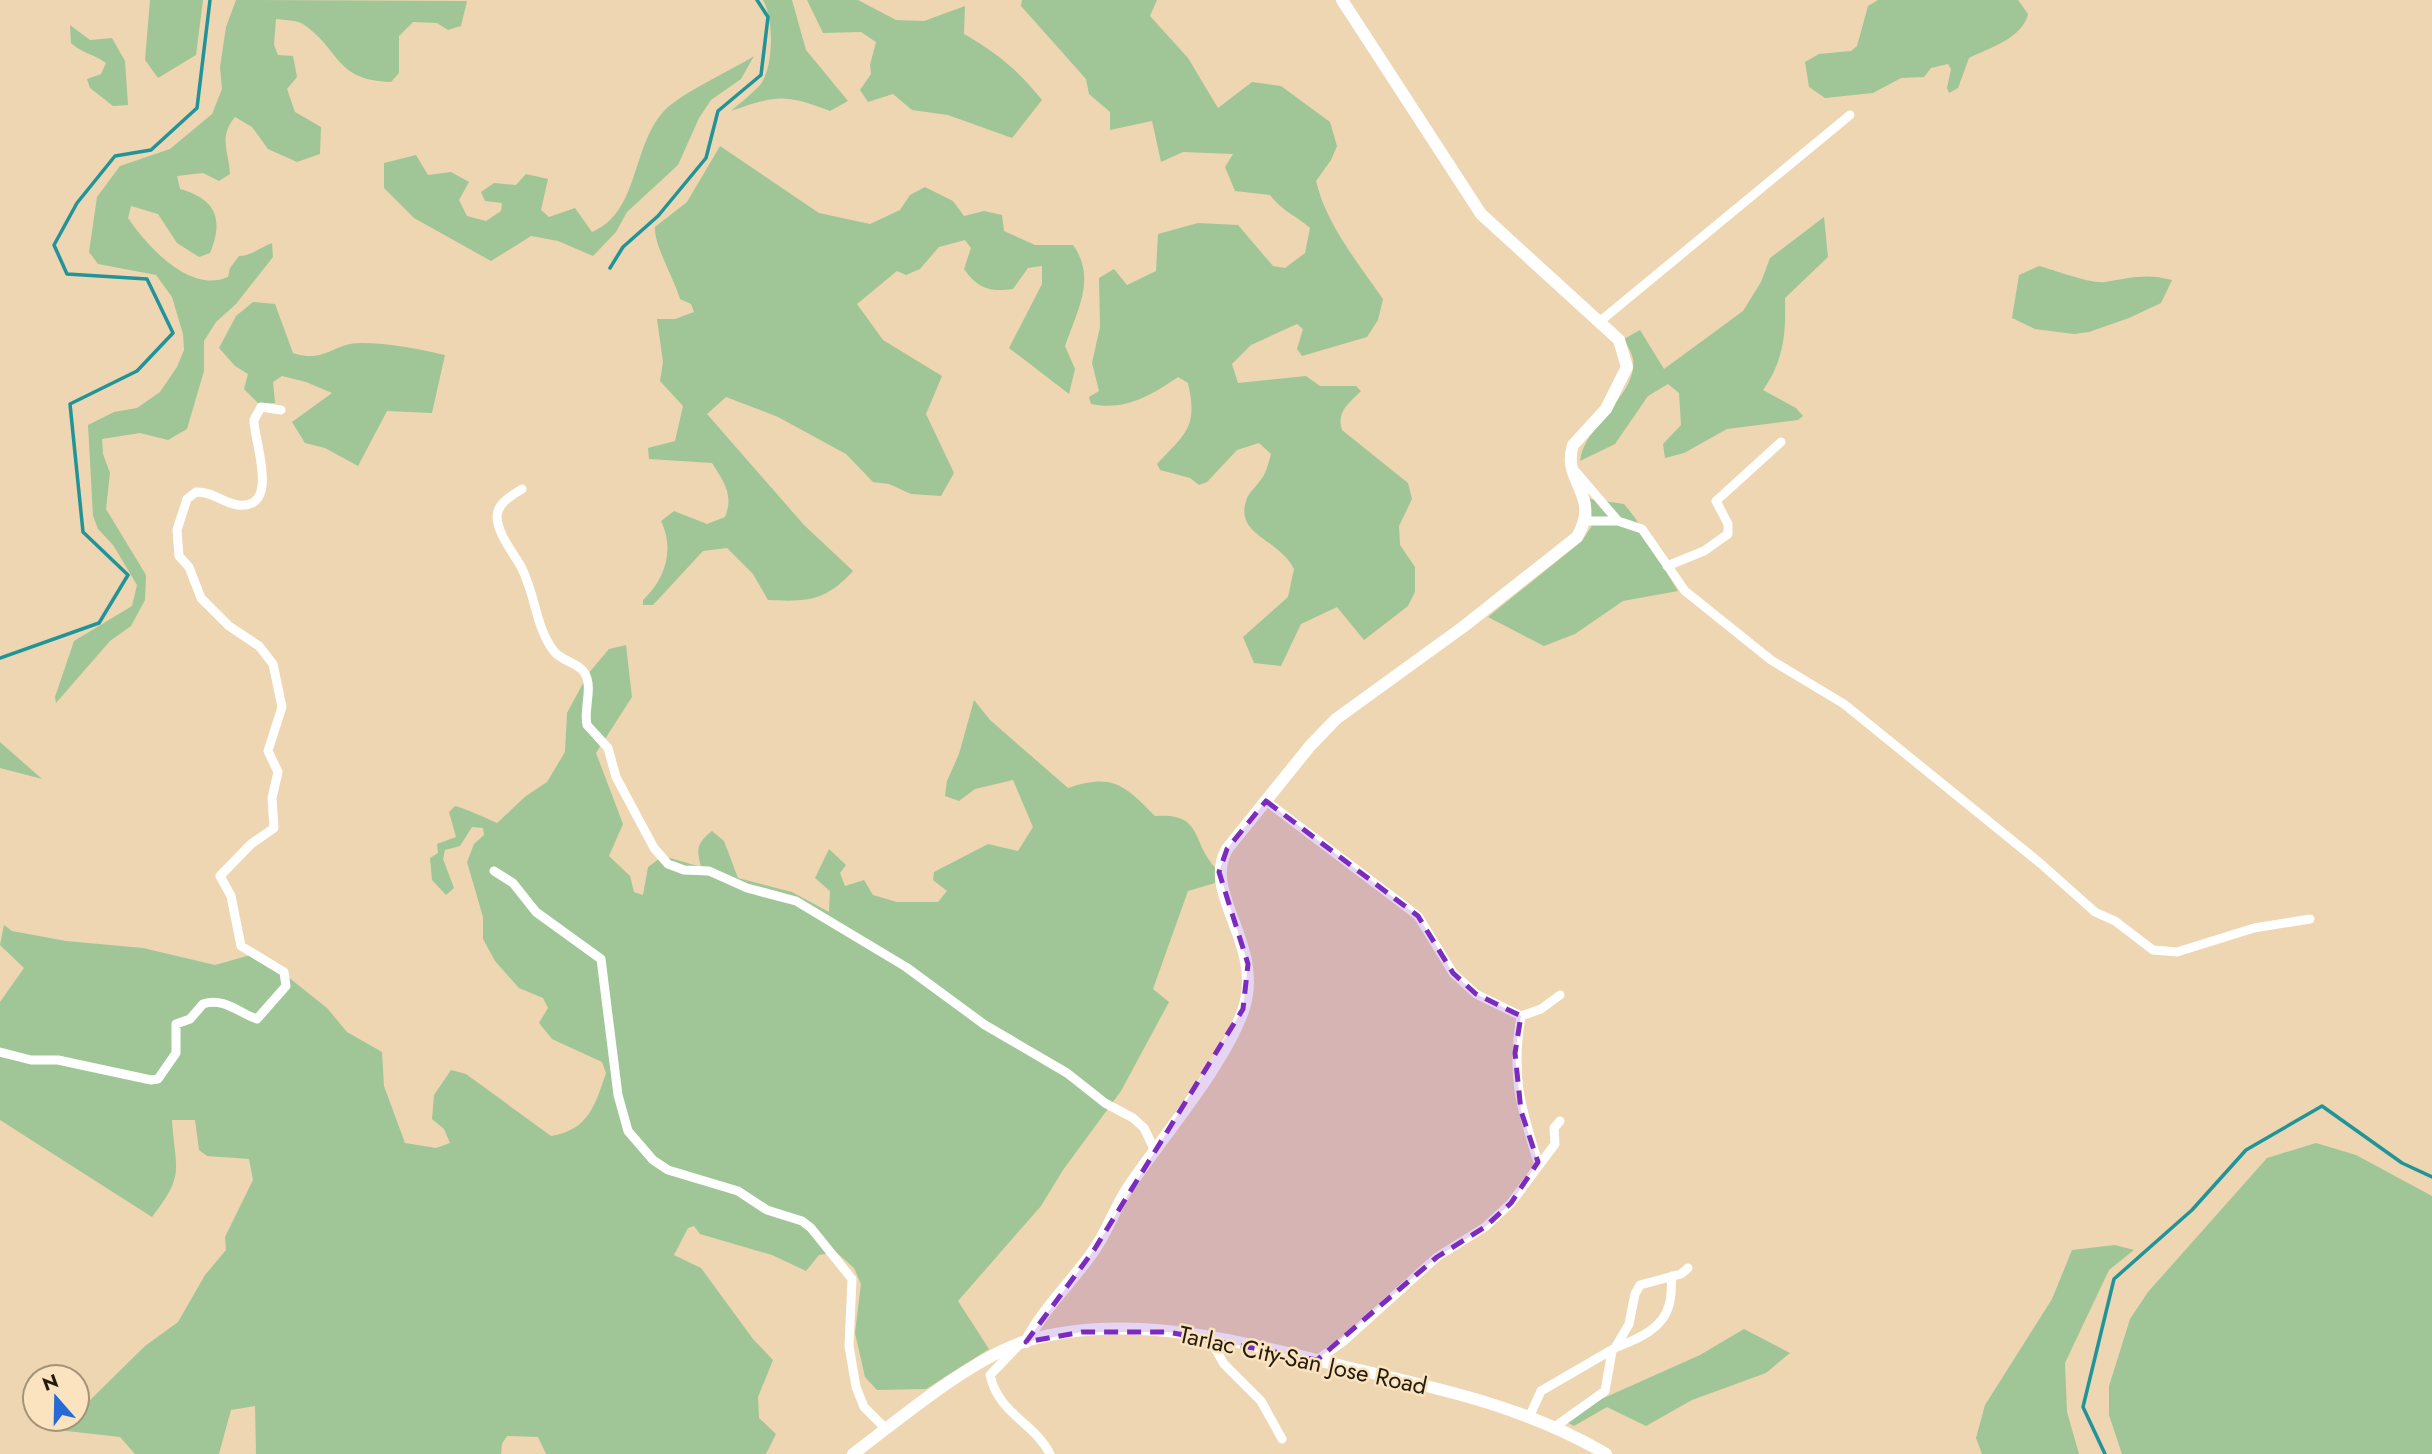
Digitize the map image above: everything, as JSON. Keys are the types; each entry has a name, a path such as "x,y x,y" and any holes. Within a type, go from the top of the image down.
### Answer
{"street":[{"path":"1049,1454 1043,1441 1013,1417 994,1390 990,1375 1023,1343 1043,1312 1094,1251 1123,1196 1228,1041 1244,1009 1249,986 1248,964 1219,872 1227,849 1336,719 1463,627 1577,537 1586,521 1585,503 1570,458 1573,445 1606,409 1627,366 1619,340 1481,214 1342,0"},
{"path":"1598,323 1850,116"},
{"path":"0,1052 31,1060 58,1060 151,1080 158,1079 176,1053 176,1024 190,1019 203,1004 213,1003 240,1009 257,1019 286,986 284,972 241,946 231,896 220,876 251,844 274,828 272,798 278,772 268,751 282,707 277,673 259,646 229,626 196,592 189,567 179,556 177,537 187,499 196,492 236,505 255,499 263,481 263,466 254,420 261,407 281,410"},
{"path":"1667,566 1704,551 1728,534 1728,524 1716,501 1781,442"},
{"path":"1572,467 1618,521"},
{"path":"522,489 499,508 497,518 501,531 522,568 544,633 554,652 584,672 588,683 587,725 608,748 616,777 662,860 676,868 709,871 747,888 789,898 866,942 927,981 1003,1037 1067,1073 1105,1103 1133,1118 1144,1128 1154,1149"},
{"path":"1586,521 1618,521 1642,529 1685,591 1772,660 1844,704 2029,854 2095,912 2115,921 2153,950 2178,952 2254,928 2310,919"},
{"path":"1266,801 1418,916 1453,973 1476,994 1521,1016 1541,1009 1560,995"},
{"path":"494,872 513,883 536,912 601,959 618,1096 628,1131 640,1146 668,1170 737,1191 767,1210 802,1221 850,1274 853,1287 849,1346 856,1387 864,1406 886,1429"},
{"path":"1521,1016 1515,1054 1521,1111 1538,1162"},
{"path":"1317,1360 1344,1340 1437,1257 1485,1227 1511,1202 1538,1162 1555,1144 1554,1128 1560,1121"},
{"path":"1556,1426 1605,1391 1614,1349 1629,1324 1635,1294 1640,1285 1672,1276 1688,1268"},
{"path":"1530,1415 1541,1391 1586,1363 1642,1338 1663,1318 1670,1304 1672,1276"},
{"name":"Tarlac City-San Jose Road","path":"853,1454 982,1363 1023,1343 1056,1335 1105,1331 1208,1336 1426,1384 1530,1415 1606,1454"},
{"path":"1208,1336 1224,1364 1261,1401 1282,1439"}],"highlighted area":[{"path":"1266,801 1418,916 1453,973 1476,994 1521,1016 1515,1053 1521,1111 1538,1162 1511,1203 1485,1227 1437,1257 1317,1360 1168,1332 1082,1332 1026,1342 1094,1250 1243,1009 1248,964 1219,872 1227,849"}],"green space":[{"path":"150,0 203,0 196,55 158,78 145,60"},
{"path":"236,0 467,1 461,26 448,30 437,23 413,22 399,36 399,73 391,82 372,80 348,70 303,24 276,19 274,45 278,55 293,56 297,77 287,89 295,112 321,127 320,154 297,162 268,149 252,127 235,117 226,138 230,174 219,181 203,173 177,176 180,189 202,198 214,212 216,230 210,253 199,257 177,243 158,214 131,206 128,218 146,241 171,264 199,279 228,277 230,268 239,256 272,243 273,257 236,304 216,322 204,341 204,371 187,429 168,440 140,433 102,439 103,454 110,473 106,509 146,575 145,600 131,626 110,641 56,703 55,697 74,641 132,606 137,585 113,545 98,529 93,516 88,425 114,412 137,408 160,392 177,367 184,350 183,334 172,297 156,275 98,264 89,252 97,197 120,166 170,149 212,114 222,89 220,67 226,27"},
{"path":"763,0 792,0 806,50 848,101 830,111 791,99 770,99 731,111 760,85 768,67 771,30"},
{"path":"807,0 858,0 896,20 924,21 965,6 964,34 1006,63 1042,100 1012,138 948,115 912,110 893,94 868,102 860,90 871,74 870,65 876,42 861,32 823,33"},
{"path":"1022,0 1157,0 1150,16 1188,58 1218,108 1252,82 1281,86 1330,122 1337,146 1316,181 1335,228 1383,299 1378,320 1367,337 1302,356 1297,349 1303,329 1297,324 1251,345 1232,364 1238,383 1306,376 1320,386 1356,386 1361,391 1342,413 1342,430 1408,483 1412,499 1399,526 1400,545 1415,567 1415,592 1408,606 1364,640 1337,607 1301,624 1281,666 1254,663 1243,637 1288,597 1294,569 1287,558 1252,529 1246,521 1244,511 1247,498 1264,475 1271,454 1259,443 1237,450 1207,482 1199,485 1190,478 1160,470 1157,464 1187,429 1191,410 1188,383 1178,377 1147,396 1126,404 1091,404 1089,397 1099,391 1092,363 1100,327 1099,278 1114,269 1127,285 1156,271 1158,234 1198,223 1238,225 1273,266 1285,268 1305,253 1310,228 1270,195 1235,191 1225,167 1233,154 1183,152 1161,162 1152,121 1110,130 1110,112 1089,94 1086,79 1021,6"},
{"path":"1878,0 2018,0 2028,14 2025,22 2012,36 1969,58 1958,88 1949,93 1947,88 1951,69 1948,64 1931,68 1924,77 1901,78 1873,93 1825,98 1809,87 1805,62 1819,54 1851,51 1857,46 1868,6"},
{"path":"70,25 90,40 112,38 125,61 128,105 113,106 90,88 87,79 101,74 106,63 71,43"},
{"path":"754,56 741,79 711,100 699,118 678,165 627,212 616,232 593,256 558,241 531,236 491,261 414,218 384,188 384,163 416,155 428,175 451,172 469,182 459,200 467,216 486,221 501,211 502,203 485,201 481,192 494,183 516,185 526,174 548,179 541,210 549,217 575,208 592,232 608,222 619,209 646,141 665,110 695,89"},
{"path":"720,146 819,213 870,224 900,210 910,195 925,187 953,201 964,216 984,211 1002,215 1004,231 1035,245 1073,245 1084,270 1079,307 1065,346 1075,369 1069,394 1009,348 1042,284 1042,266 1028,268 1013,289 985,288 974,281 964,269 971,248 965,240 939,247 920,269 906,275 897,271 857,304 883,340 942,376 926,414 954,473 941,496 911,494 889,484 873,482 846,454 778,417 726,397 707,414 804,525 853,571 825,594 805,600 768,600 753,574 727,548 703,551 653,605 643,605 643,600 657,583 666,564 667,542 661,521 674,511 707,524 725,517 728,509 726,489 712,463 649,459 648,448 675,441 683,406 660,381 663,362 657,319 675,319 694,312 691,304 680,299 658,243 655,227 687,202"},
{"path":"1824,217 1828,257 1785,298 1782,346 1775,368 1763,390 1796,408 1803,416 1798,420 1727,429 1684,453 1665,458 1663,444 1681,425 1679,393 1668,384 1648,396 1615,444 1580,461 1591,435 1619,398 1632,372 1633,359 1624,339 1640,330 1664,369 1743,311 1761,282 1770,258"},
{"path":"2039,266 2099,282 2146,277 2172,280 2161,303 2129,318 2089,332 2074,334 2035,329 2012,318 2019,275"},
{"path":"253,302 275,304 293,353 313,356 362,343 393,345 445,355 432,413 387,411 358,466 325,448 305,443 292,422 332,393 282,376 273,382 275,403 258,403 244,389 248,374 235,366 219,348 236,316"},
{"path":"1590,499 1624,504 1639,524 1678,591 1623,601 1575,634 1544,646 1488,617 1582,541 1593,524"},
{"path":"626,645 632,697 596,753 623,824 609,856 630,876 634,892 643,895 648,867 663,856 701,867 699,847 712,831 724,841 738,878 792,892 829,912 830,891 815,878 829,849 846,865 840,873 845,886 864,880 873,895 897,902 938,902 947,891 933,880 934,872 988,844 1018,851 1033,827 1013,780 975,789 959,801 945,796 947,781 959,754 974,700 990,720 1068,788 1107,782 1135,796 1155,816 1182,819 1195,831 1216,868 1215,883 1188,891 1153,989 1169,1002 1121,1091 1063,1170 1041,1206 958,1301 989,1349 926,1389 877,1390 865,1377 855,1333 861,1284 854,1268 836,1252 819,1255 806,1271 772,1255 700,1234 694,1226 688,1228 674,1255 701,1268 753,1339 773,1360 758,1397 759,1418 776,1434 766,1454 546,1454 538,1437 507,1436 502,1444 501,1454 256,1454 255,1406 231,1410 219,1454 135,1454 120,1437 85,1433 91,1433 91,1399 145,1346 178,1322 205,1275 226,1250 225,1237 253,1180 249,1159 207,1156 199,1150 195,1120 172,1120 176,1171 170,1190 152,1217 0,1120 0,1002 24,968 0,945 4,925 12,931 66,941 143,948 215,965 258,953 327,1008 347,1032 382,1052 384,1086 405,1143 436,1148 450,1143 444,1129 432,1119 434,1095 451,1070 466,1074 551,1136 564,1133 582,1122 594,1106 606,1073 602,1062 552,1039 539,1023 548,1008 543,998 519,988 495,961 483,939 483,917 467,862 474,844 484,835 483,828 472,827 460,846 445,850 443,859 454,888 446,895 432,880 430,858 438,853 437,844 456,837 449,812 455,806 497,823 526,796 547,782 565,752 567,713 588,674 609,649"},
{"path":"0,742 42,779 0,768"},
{"path":"2316,1143 2356,1155 2432,1196 2432,1454 2122,1454 2109,1415 2109,1386 2130,1319 2148,1292 2267,1158"},
{"path":"2115,1245 2134,1250 2109,1270 2065,1363 2067,1412 2079,1454 1982,1454 1976,1438 1985,1405 2052,1299 2072,1250"},
{"path":"1744,1329 1790,1353 1766,1373 1692,1400 1646,1426 1607,1407 1574,1426 1559,1418 1700,1355"}],"waterway":[{"path":"0,658 99,623 128,575 83,532 70,404 137,371 173,333 147,279 67,274 54,245 77,203 115,156 151,150 197,108 210,0"},
{"path":"610,268 623,247 658,216 706,158 718,111 761,75 768,17 757,0"},
{"path":"2105,1454 2083,1407 2114,1279 2192,1210 2246,1150 2322,1106 2402,1163 2432,1177"}]}
